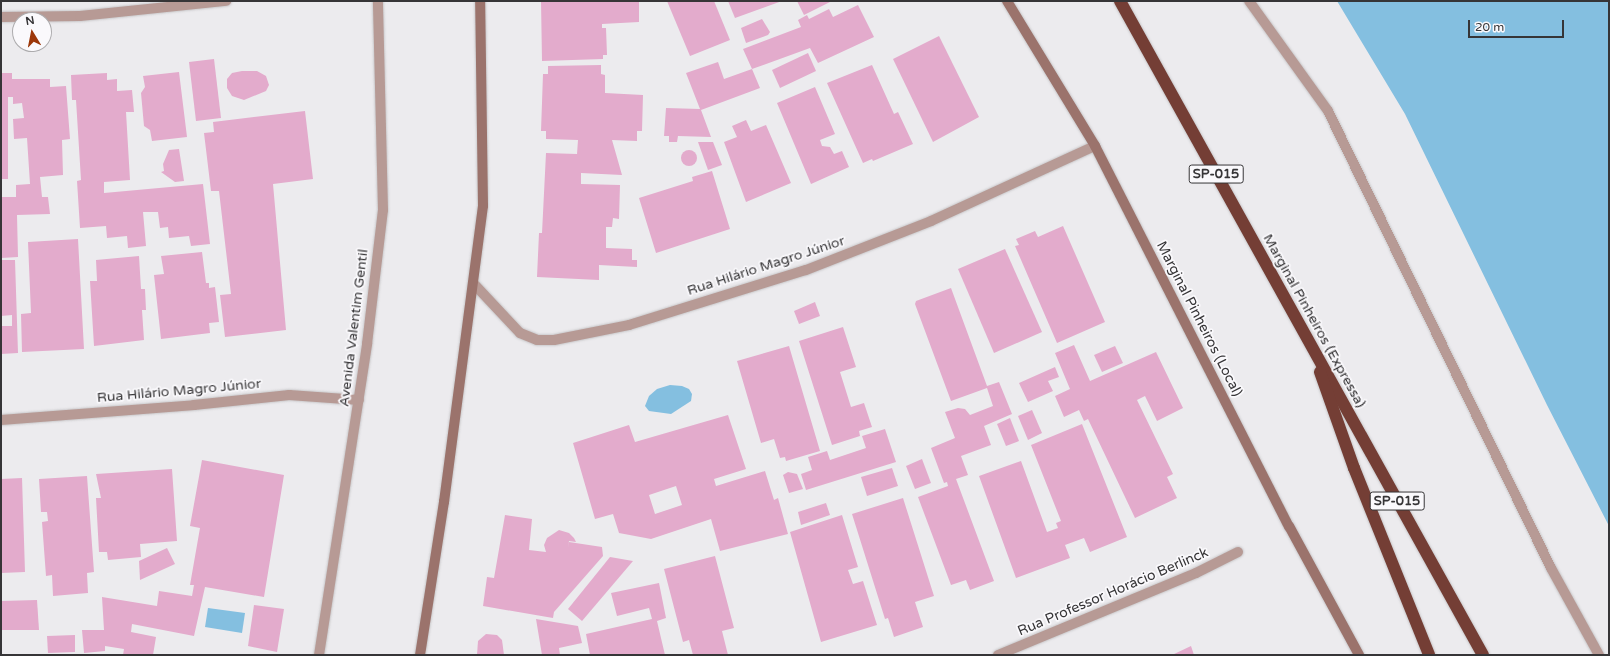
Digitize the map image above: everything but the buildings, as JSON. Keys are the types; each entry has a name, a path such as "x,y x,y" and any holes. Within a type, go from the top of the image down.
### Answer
{"highway":[{"name":"Marginal Pinheiros (Expressa)","path":"1120,1 1483,655"},
{"path":"1312,346 1354,468 1429,655"}],"main road":[{"path":"420,655 444,502 474,284 483,206 480,1"},
{"name":"Marginal Pinheiros (Local)","path":"1007,1 1095,146 1289,526 1359,655"}],"street":[{"path":"1,17 80,16 226,1"},
{"name":"Avenida Valentim Gentil","path":"319,655 359,400 383,210 378,1"},
{"path":"1248,1 1328,111 1551,568 1599,655"},
{"name":"Rua Hilário Magro Júnior","path":"474,284 520,333 537,340 554,340 629,325 813,268 930,221 1095,146"},
{"name":"Rua Hilário Magro Júnior","path":"1,420 194,405 289,395 359,400"},
{"name":"Rua Professor Horácio Berlinck","path":"998,655 1196,573 1238,552"}],"water":[{"path":"1337,1 1609,1 1609,526 1547,405 1405,114"},
{"path":"670,385 682,386 689,389 692,394 691,401 671,414 649,411 645,406 649,396 657,389"},
{"path":"208,608 245,613 242,633 205,627"}]}
